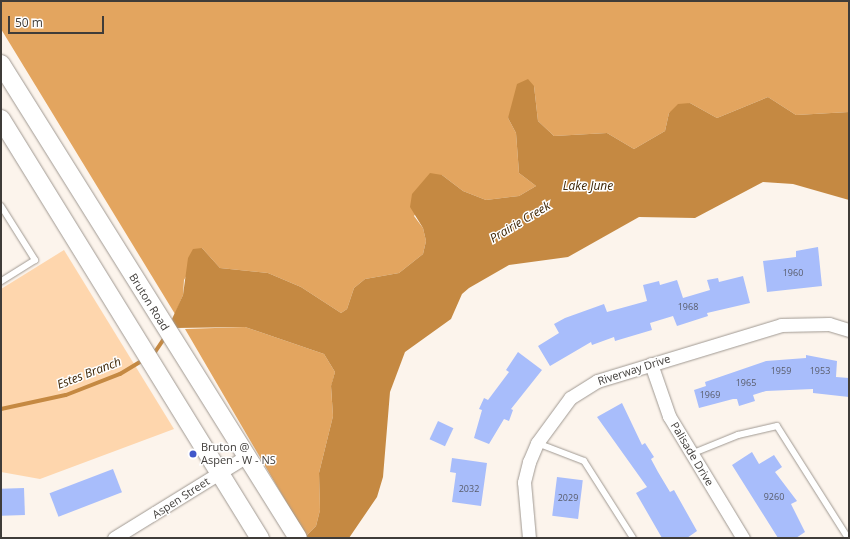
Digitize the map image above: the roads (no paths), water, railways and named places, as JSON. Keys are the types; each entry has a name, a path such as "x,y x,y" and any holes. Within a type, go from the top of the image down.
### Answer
{"main road":[{"name":"Bruton Road","path":"1,64 298,538"},
{"path":"24,102 1,118 256,531"}],"street":[{"name":"Riverway Drive","path":"529,538 524,482 537,443 570,398 597,381 781,325 829,324 849,330"},
{"name":"Palisade Drive","path":"650,364 669,416 743,538"},
{"name":"Aspen Street","path":"114,538 247,456"}],"lane":[{"path":"1,206 36,260 1,281"},
{"path":"691,454 738,435 777,426 848,538"},
{"path":"537,443 584,461 633,538"}],"water":[{"name":"Lake June","path":"528,79 534,86 538,121 554,136 607,133 634,149 665,131 669,113 678,104 690,103 717,118 768,97 796,115 849,112 849,200 793,184 763,182 695,218 639,217 568,257 509,265 469,288 462,294 451,319 405,352 390,392 383,477 377,497 349,538 304,538 316,526 320,510 319,473 333,416 331,386 335,372 324,354 245,327 176,328 172,319 183,295 188,258 193,249 202,248 220,268 268,273 301,287 341,313 347,309 354,288 365,279 399,273 423,254 426,241 423,228 410,207 412,194 430,173 442,175 463,191 486,200 519,196 536,186 519,173 516,133 508,118 517,84"}],"waterway":[{"name":"Estes Branch","path":"153,355 166,336"},
{"name":"Estes Branch","path":"1,409 66,395 120,374 145,359"}],"place":[{"name":"Bruton @ Aspen - W - NS","path":"193,454"}],"water label":[{"name":"Prairie Creek","path":"520,222"}]}
